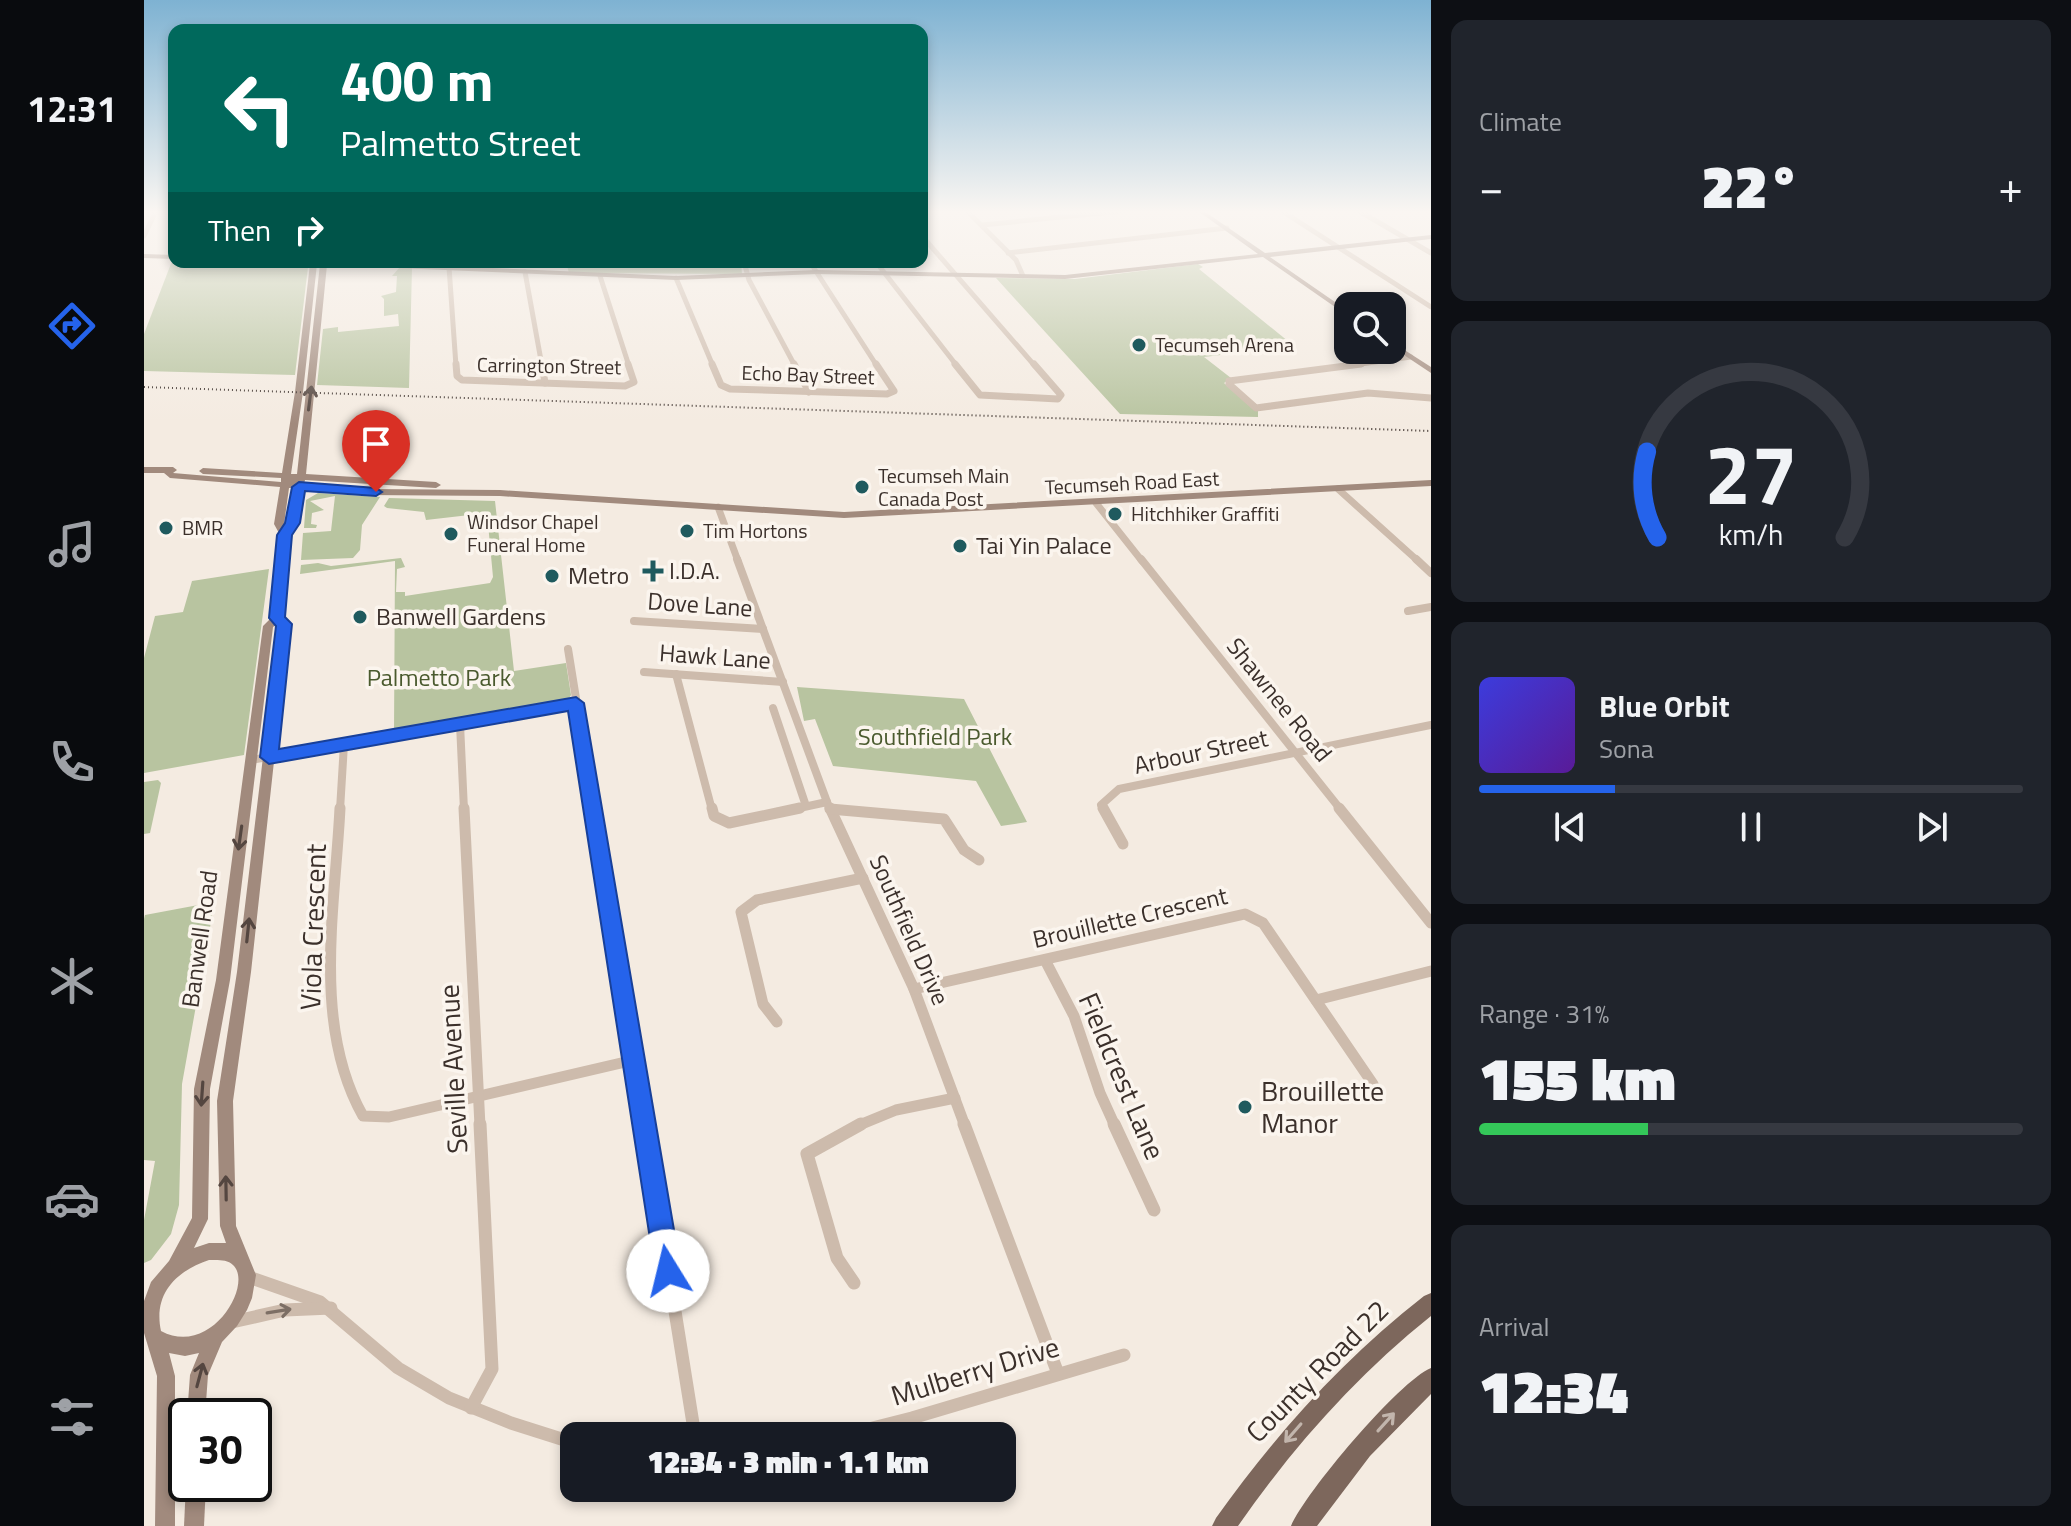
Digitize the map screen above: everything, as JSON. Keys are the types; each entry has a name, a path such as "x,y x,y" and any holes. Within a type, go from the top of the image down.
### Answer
{"main road":[{"name":"Banwell Road","path":"285,535 279,524 310,282"},
{"name":"Banwell Road","path":"170,1272 200,1219 202,1089 223,980 268,626 277,618 285,535 293,523 300,481 322,282"},
{"path":"1303,282 1334,304"},
{"path":"1406,354 1431,371"},
{"name":"Tecumseh Road East","path":"144,470 168,472 170,475 300,481 367,492 500,493 885,515 1431,483"},
{"name":"Banwell Road","path":"244,1269 228,1226 225,1101 284,624 277,618"},
{"path":"165,1526 166,1376 150,1330 150,1311 170,1272 206,1250 221,1249 234,1254 244,1269 246,1291 240,1307 222,1329 199,1375 197,1398"},
{"name":"County Road 22","path":"1224,1526 1265,1466 1316,1407 1361,1361 1431,1303"},
{"path":"150,1330 168,1346 182,1348 222,1329"},
{"path":"1303,1526 1318,1501 1389,1417 1431,1379"},
{"path":"194,1526 195,1502"}],"street":[{"name":"Carrington Street","path":"450,282 457,376 462,380 625,386 634,382 602,282"},
{"path":"527,282 545,383"},
{"name":"Echo Bay Street","path":"678,282 721,385 730,389 809,392 887,394 894,391 824,282"},
{"path":"752,282 809,392"},
{"path":"892,282 980,395 1058,399 1061,395 962,282"},
{"path":"1393,282 1431,307"},
{"path":"1411,357 1229,381 1256,408 1376,393 1428,398"},
{"path":"1338,489 1431,573"},
{"name":"Shawnee Road","path":"1096,503 1431,923"},
{"name":"Southfield Drive","path":"718,507 829,805 914,989 1057,1371"},
{"path":"1408,611 1431,607"},
{"name":"Dove Lane","path":"634,621 763,629"},
{"path":"568,649 693,1422"},
{"name":"Hawk Lane","path":"644,672 783,682"},
{"path":"676,674 714,816 729,823 806,806 829,805 944,819 964,850 979,860"},
{"path":"251,760 576,703"},
{"path":"773,708 806,806"},
{"name":"Seville Avenue","path":"460,724 492,1369 471,1408"},
{"name":"Arbour Street","path":"1123,844 1101,805 1119,789 1431,725"},
{"name":"Viola Crescent","path":"344,744 332,985 334,1034 349,1097 363,1116 389,1117 634,1060"},
{"path":"777,1022 763,1004 741,912 757,900 863,878"},
{"name":"Brouillette Crescent","path":"914,989 1245,914 1263,923 1373,1084"},
{"name":"Fieldcrest Lane","path":"1045,960 1074,1016 1100,1093 1154,1210"},
{"path":"1316,1000 1431,971"},
{"path":"854,1283 837,1258 807,1154 858,1125 896,1110 955,1098"},
{"path":"244,1269 271,1287 302,1291 331,1308 409,1375 490,1417 560,1439"},
{"path":"144,1291 170,1272"},
{"path":"222,1329 285,1310 331,1308"},
{"name":"Mulberry Drive","path":"898,1422 1057,1371 1124,1355"}],"green space":[{"path":"164,282 306,282 295,375 144,371 144,334"},
{"path":"397,282 412,282 409,388 317,385 323,329 338,327 338,332 399,326 398,314 384,316 384,299 381,296 396,292"},
{"path":"1000,282 1215,282 1294,346 1204,357 1231,378 1224,383 1258,411 1258,417 1120,414"},
{"path":"318,493 380,497 362,525 360,550 353,558 301,560 303,533 331,531 335,496 310,501 324,510 312,513 311,524 317,525 316,528 304,528 306,500"},
{"name":"Palmetto Park","path":"389,498 495,501 514,671 566,663 571,695 567,702 394,732 395,561 300,574 301,565 318,563 331,566 401,558 405,567 397,569 396,592 405,592 405,596 490,583 493,577 487,513 426,520 424,512 387,508 384,506"},
{"path":"269,569 244,755 144,773 144,658 155,616 183,612 192,581"},
{"name":"Southfield Park","path":"797,687 964,699 1027,822 1001,826 976,781 833,766 815,719 804,721"},
{"path":"158,780 161,783 150,833 144,834 144,782"},
{"path":"209,903 214,905 182,1084 179,1205 171,1234 151,1260 144,1263 144,1220 155,1161 144,1160 144,919 145,915"}],"railway":[{"path":"144,387 1431,431"}],"place":[{"name":"Tecumseh Arena","path":"1139,345"},
{"name":"Tecumseh Main Canada Post","path":"862,487"},
{"name":"Hitchhiker Graffiti","path":"1115,514"},
{"name":"BMR","path":"166,528"},
{"name":"Tim Hortons","path":"687,531"},
{"name":"Windsor Chapel Funeral Home","path":"451,534"},
{"name":"Tai Yin Palace","path":"960,546"},
{"name":"I.D.A.","path":"653,571"},
{"name":"Metro","path":"552,576"},
{"name":"Banwell Gardens","path":"360,617"},
{"name":"Brouillette Manor","path":"1245,1107"}],"route":[{"path":"376,492 299,487 293,523 285,535 277,618 284,624 269,757 576,703 668,1271"}]}
